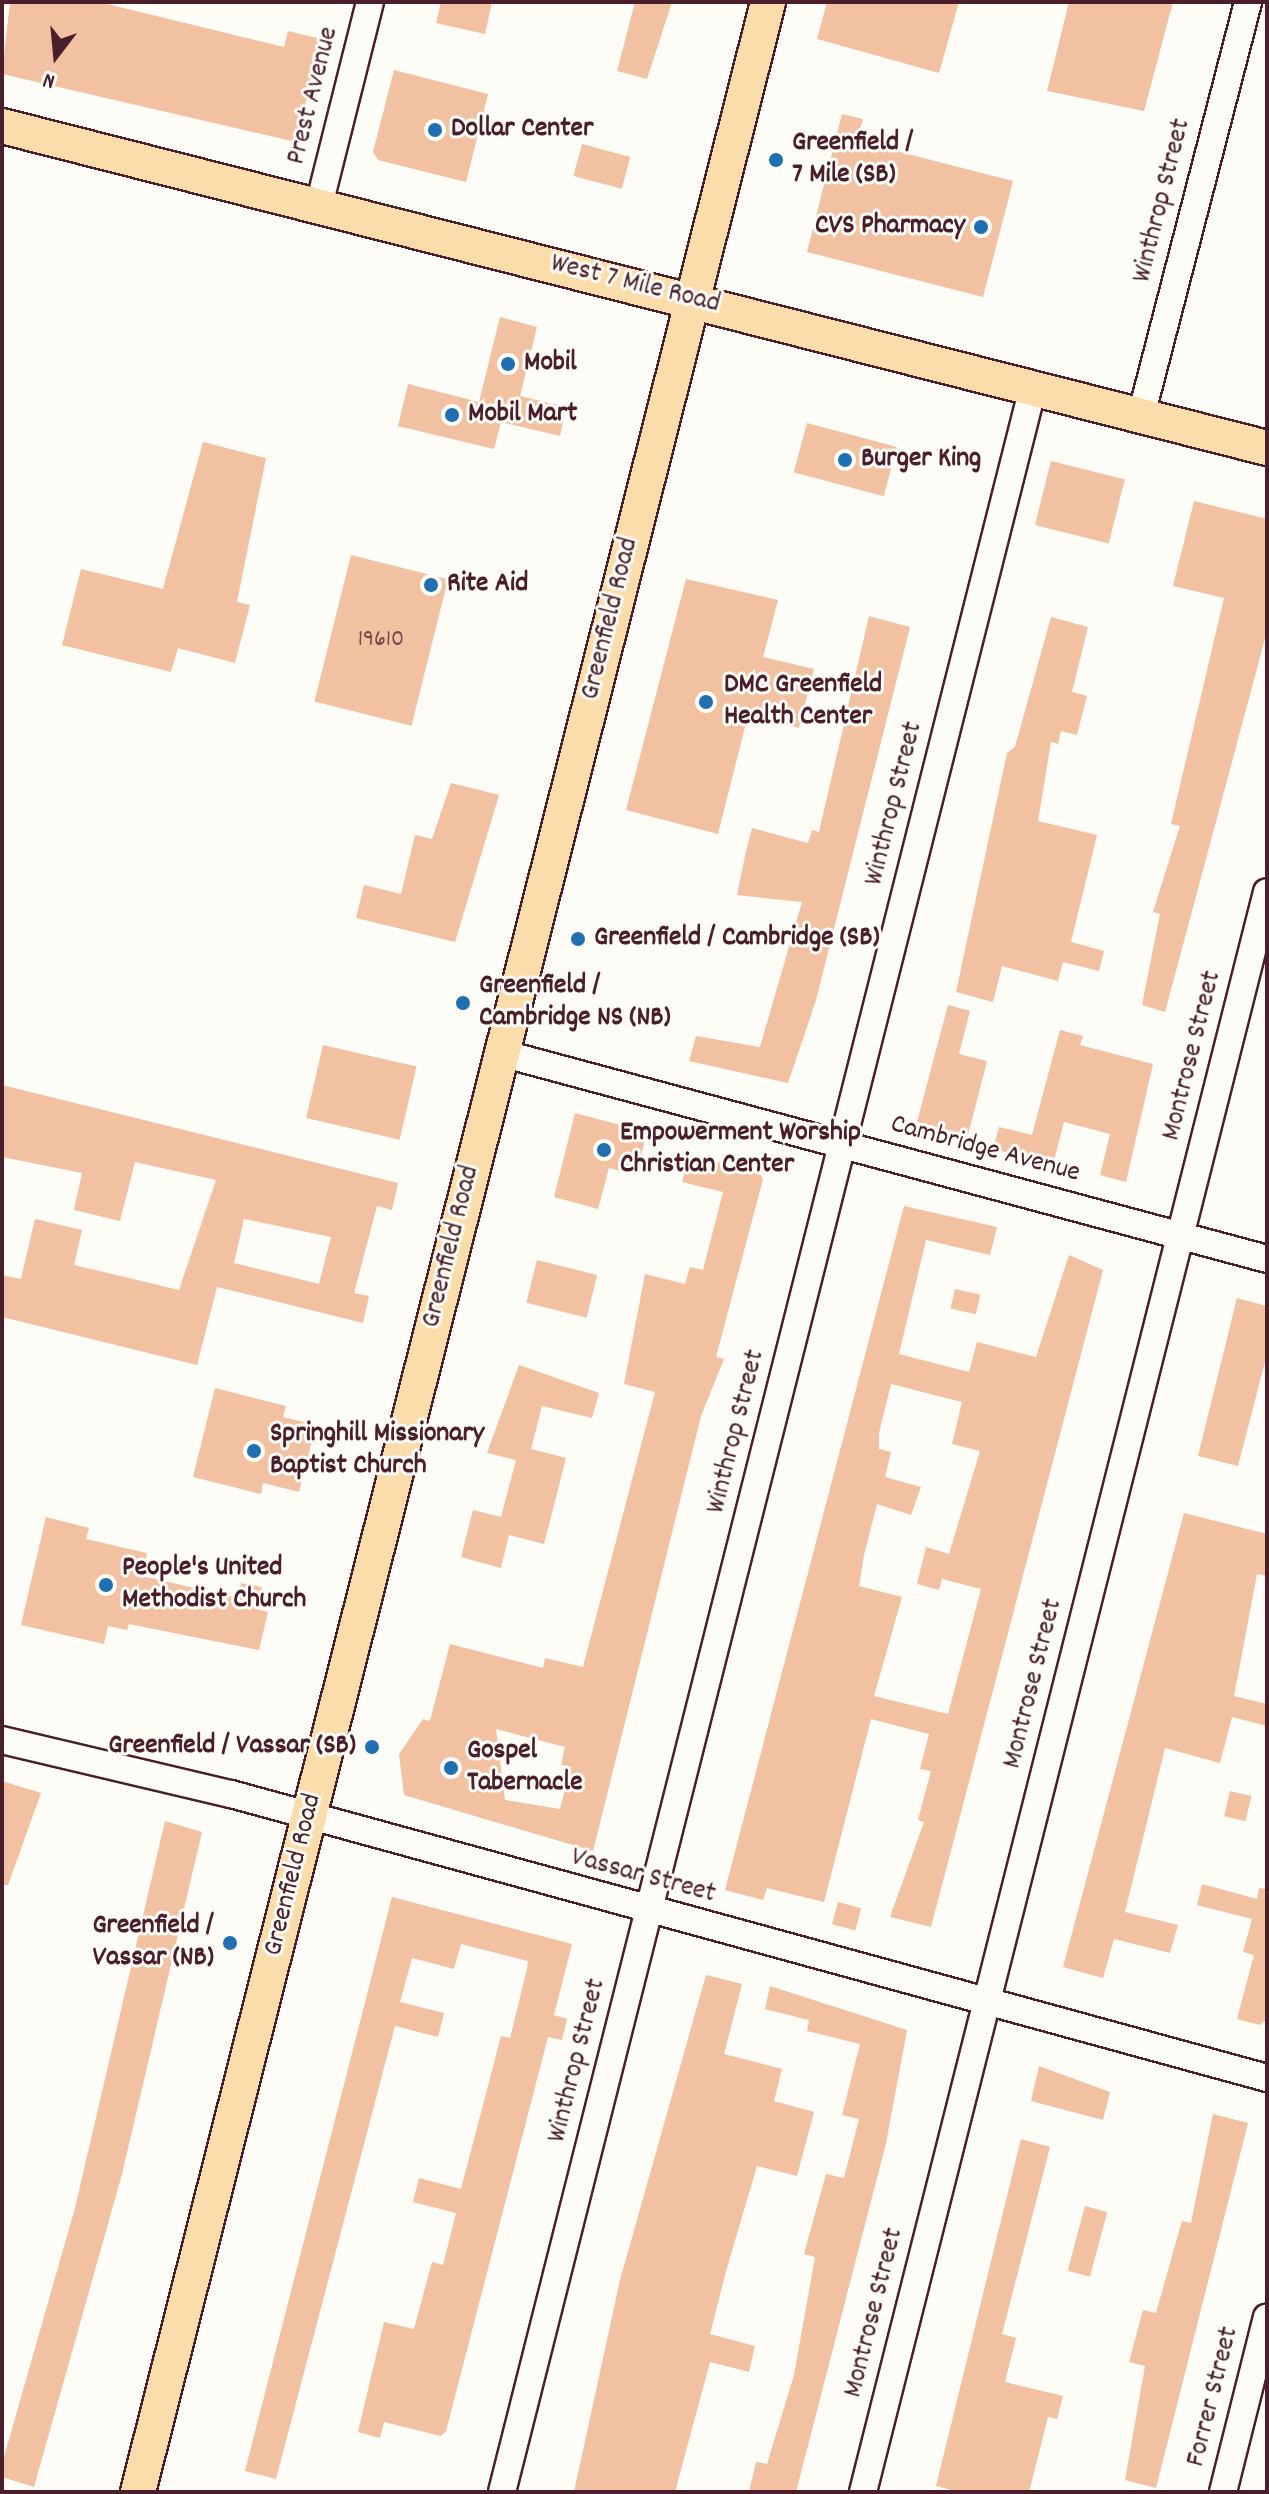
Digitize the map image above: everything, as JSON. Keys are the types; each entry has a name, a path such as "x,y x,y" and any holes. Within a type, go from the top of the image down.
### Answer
{"main road":[{"name":"Greenfield Road","path":"138,2492 768,2"},
{"name":"West 7 Mile Road","path":"2,126 1267,448"}],"street":[{"name":"Prest Avenue","path":"319,205 370,2"},
{"name":"Winthrop Street","path":"1141,416 1248,2"},
{"name":"Winthrop Street","path":"502,2492 1033,388"},
{"name":"Montrose Street","path":"863,2492 1267,892"},
{"name":"Cambridge Avenue","path":"501,1053 1267,1259"},
{"name":"Vassar Street","path":"2,1740 308,1818 1267,2078"},
{"name":"Forrer Street","path":"1223,2492 1267,2317"}],"building":[{"path":"10,2 99,2 284,47 288,31 321,39 296,142 2,74"},
{"path":"441,2 492,2 485,34 436,23"},
{"path":"635,2 672,2 647,79 617,71"},
{"path":"827,2 959,2 939,73 817,39"},
{"path":"1069,2 1173,2 1144,111 1047,91"},
{"path":"394,70 488,94 466,182 378,160 373,152"},
{"path":"842,114 863,119 857,141 1013,181 983,297 807,252"},
{"path":"582,144 630,157 622,189 573,176"},
{"path":"500,317 537,327 520,396 566,407 560,436 501,422 494,449 398,426 408,384 479,402"},
{"path":"807,423 897,447 884,496 794,472"},
{"path":"203,442 266,458 237,602 250,605 235,663 178,648 171,672 62,645 81,569 163,589"},
{"path":"1051,461 1125,479 1109,543 1035,525"},
{"path":"1194,501 1267,519 1267,631 1165,1012 1142,1005 1160,914 1153,912 1180,826 1171,824 1224,598 1173,586"},
{"path":"351,555 448,579 411,726 314,702"},
{"path":"686,579 778,600 763,657 814,669 799,728 748,715 718,834 626,810"},
{"path":"869,616 910,627 816,1000 788,1083 689,1061 696,1036 760,1047 802,902 737,895 746,851 752,828 808,843 812,830 819,832"},
{"path":"1051,617 1088,627 1072,692 1087,696 1077,735 1061,731 1058,744 1051,742 1038,821 1097,835 1071,942 1104,951 1099,971 1063,962 1058,981 1002,966 993,1002 956,992 1007,753 1015,747"},
{"path":"451,783 499,795 455,942 356,918 364,885 401,894 415,835 432,839"},
{"path":"948,1005 970,1011 959,1054 987,1061 968,1135 917,1122"},
{"path":"1060,1030 1083,1036 1080,1045 1153,1064 1126,1182 1100,1175 1110,1134 1064,1122 1053,1164 993,1149 999,1127 1032,1135"},
{"path":"323,1045 417,1067 400,1140 306,1118"},
{"path":"2,1085 398,1183 392,1210 377,1206 354,1293 369,1296 363,1323 217,1287 197,1365 2,1317 2,1275 21,1279 35,1219 82,1230 74,1265 179,1290 216,1180 135,1162 120,1221 74,1210 82,1173 2,1157","holes":["244,1219 331,1237 319,1284 234,1263"]},
{"name":"Empowerment Worship Christian Center","path":"575,1113 647,1132 636,1175 609,1168 598,1209 554,1197"},
{"path":"689,1155 759,1172 763,1179 716,1357 724,1359 701,1416 593,1851 404,1795 399,1754 423,1719 430,1721 450,1644 543,1668 545,1658 583,1667 655,1392 624,1384 645,1274 685,1284 690,1267 703,1270 723,1192 682,1182","holes":["496,1729 565,1747 561,1765 571,1767 560,1809 505,1800"]},
{"path":"904,1206 997,1227 990,1255 926,1240 899,1354 969,1372 977,1342 1036,1357 1069,1255 1103,1270 931,1927 890,1917 924,1822 918,1820 931,1771 920,1769 929,1734 871,1719 824,1902 767,1888 763,1900 725,1890","holes":["891,1384 962,1402 952,1444 980,1451 949,1554 926,1547 917,1584 939,1590 942,1579 981,1589 948,1714 874,1696 902,1597 859,1586 877,1504 911,1515 921,1487 885,1477 891,1452 879,1449 879,1433"]},
{"path":"537,1260 597,1275 587,1318 526,1303"},
{"path":"955,1289 980,1295 976,1314 951,1308"},
{"path":"1237,1298 1267,1306 1267,1354 1238,1466 1198,1456"},
{"path":"519,1365 599,1393 592,1418 542,1406 531,1449 566,1458 544,1544 509,1535 501,1568 461,1557 473,1510 501,1517 516,1460 487,1453"},
{"name":"Springhill Missionary Baptist Church","path":"215,1388 286,1406 283,1417 316,1425 299,1492 263,1483 261,1494 193,1477"},
{"path":"1184,1513 1267,1534 1267,1576 1257,1574 1234,1696 1267,1704 1267,1726 1232,1717 1220,1763 1165,1748 1125,1912 1178,1925 1170,1953 1114,1939 1103,1978 1063,1967"},
{"name":"People's United Methodist Church","path":"46,1517 89,1528 86,1539 147,1553 142,1576 238,1598 241,1583 262,1587 257,1609 268,1612 259,1650 129,1624 127,1630 108,1626 104,1644 21,1625"},
{"path":"2,1781 41,1793 8,1885 2,1885"},
{"path":"1230,1791 1251,1796 1246,1821 1224,1816"},
{"path":"165,1821 202,1832 122,2174 34,2487 2,2477 2,2464 75,2208"},
{"path":"1202,1884 1257,1899 1259,1888 1267,1889 1267,2019 1260,2025 1237,2019 1254,1955 1243,1952 1252,1919 1197,1905"},
{"path":"392,1897 572,1944 554,2015 567,2019 562,2040 548,2037 446,2431 441,2436 384,2422 380,2438 358,2432 384,2322 414,2329 432,2262 443,2265 456,2213 413,2202 419,2178 461,2189 501,2036 510,2038 528,1961 461,1944 454,1969 412,1958 400,2002 444,2013 438,2037 395,2026 276,2479 245,2471"},
{"path":"838,1902 861,1908 855,1930 832,1924"},
{"path":"706,1975 742,1984 724,2054 782,2069 774,2101 814,2112 797,2176 757,2166 710,2334 755,2346 749,2372 710,2362 675,2492 574,2492 620,2280"},
{"path":"770,1986 907,2030 886,2143 796,2492 749,2492 756,2462 767,2464 794,2375 815,2257 804,2254 826,2174 844,2178 859,2119 842,2115 860,2044 807,2031 809,2020 765,2009"},
{"path":"1039,2066 1110,2092 1103,2120 1031,2101"},
{"path":"1213,2114 1248,2123 1156,2488 1125,2480 1145,2366 1129,2362 1143,2310 1156,2313 1182,2221 1191,2223"},
{"path":"1021,2139 1050,2147 1002,2334 1016,2338 1005,2382 1063,2396 1057,2419 1048,2417 1029,2492 959,2492 936,2486"},
{"path":"1085,2206 1107,2212 1090,2277 1068,2271"}],"place":[{"name":"Dollar Center","path":"435,130"},
{"name":"Greenfield / 7 Mile (SB)","path":"776,160"},
{"name":"CVS Pharmacy","path":"981,227"},
{"name":"Mobil","path":"508,364"},
{"name":"Mobil Mart","path":"452,415"},
{"name":"Burger King","path":"845,460"},
{"name":"Rite Aid","path":"431,585"},
{"name":"DMC Greenfield Health Center","path":"706,702"},
{"name":"Greenfield / Cambridge (SB)","path":"578,939"},
{"name":"Greenfield / Cambridge NS (NB)","path":"463,1003"},
{"name":"Empowerment Worship Christian Center","path":"604,1150"},
{"name":"Springhill Missionary Baptist Church","path":"254,1451"},
{"name":"People's United Methodist Church","path":"106,1585"},
{"name":"Greenfield / Vassar (SB)","path":"372,1747"},
{"name":"Gospel Tabernacle","path":"451,1768"},
{"name":"Greenfield / Vassar (NB)","path":"230,1943"}]}
